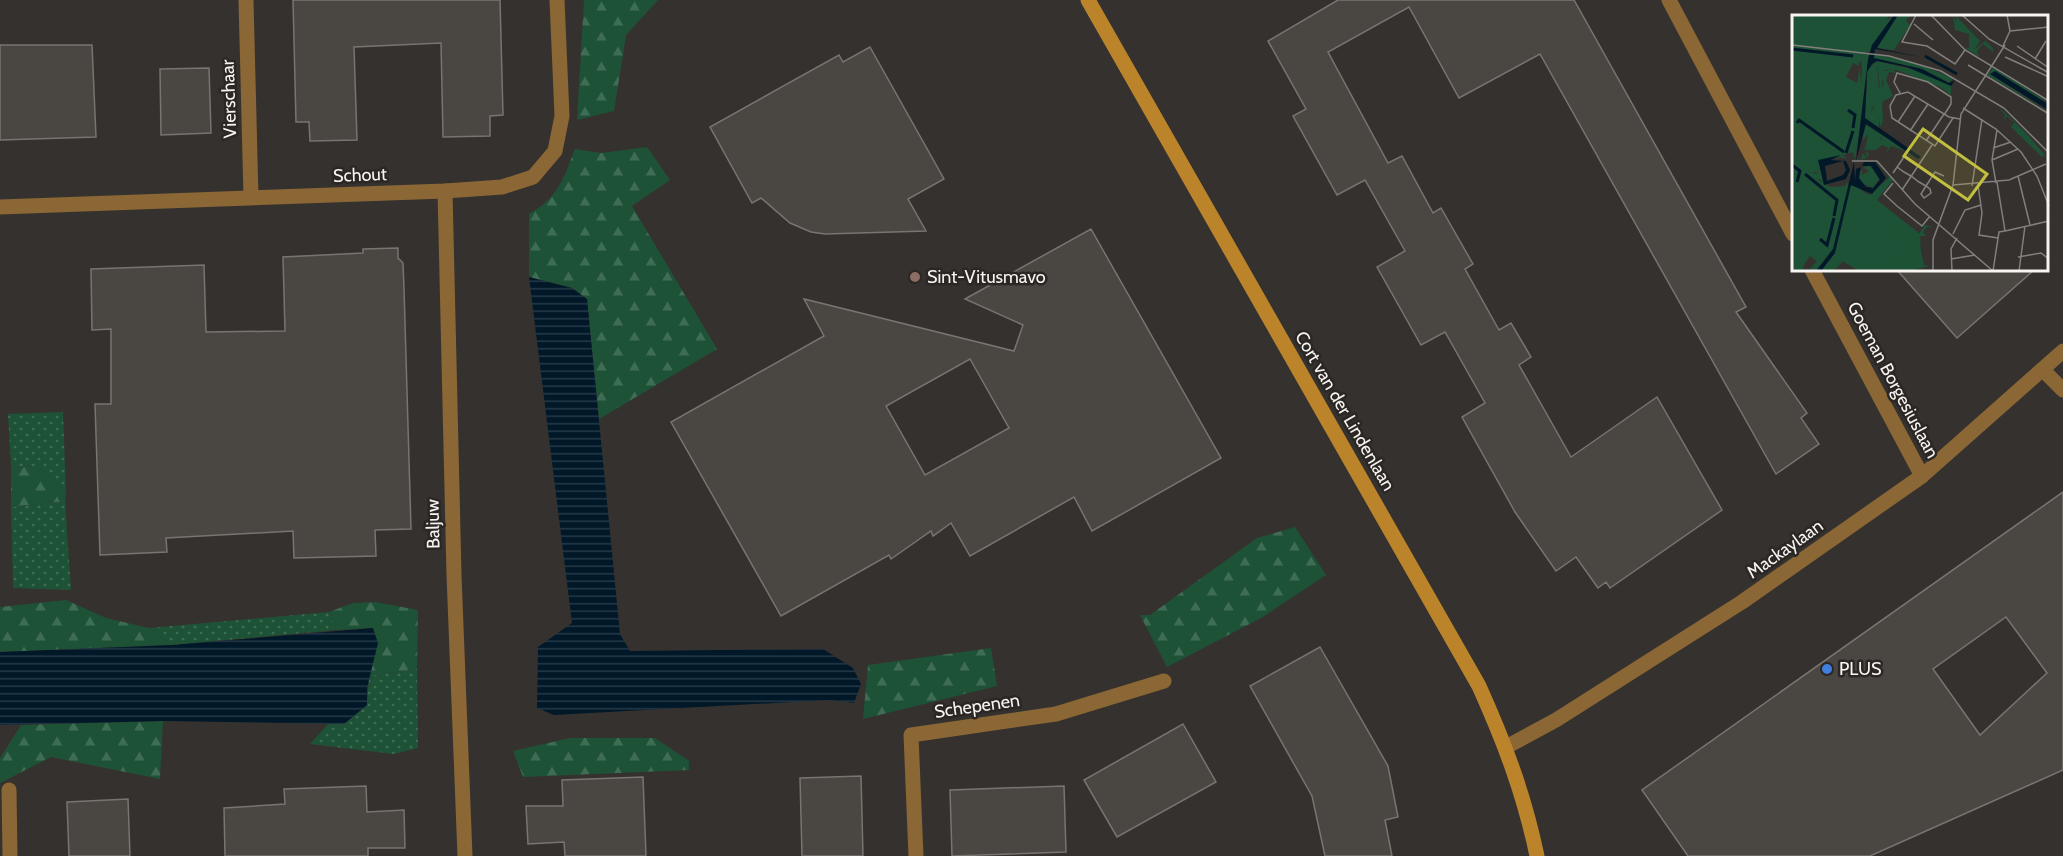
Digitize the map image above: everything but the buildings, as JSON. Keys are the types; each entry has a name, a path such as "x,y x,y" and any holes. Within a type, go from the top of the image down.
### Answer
{"main road":[{"name":"Cort van der Lindenlaan","path":"1088,0 1479,686 1506,747 1528,814 1537,856"}],"street":[{"name":"Vierschaar","path":"246,0 251,197"},
{"name":"Schout","path":"0,207 445,192 502,188 533,177 555,151 562,116 557,0"},
{"path":"1669,0 1792,232"},
{"name":"Baljuw","path":"445,192 454,574 465,856"},
{"name":"Goeman Borgesiuslaan","path":"1813,272 1922,476"},
{"name":"Mackaylaan","path":"1506,747 1556,720 1742,602 1922,476 2063,351"},
{"path":"2043,370 2063,390"},
{"name":"Schepenen","path":"916,856 911,735 1056,714 1164,681"},
{"path":"9,789 9,856"}],"green space":[{"path":"584,0 658,0 626,35 614,111 577,120"},
{"path":"647,147 670,180 632,206 717,349 599,419 587,299 572,288 529,277 529,214 554,194 575,149 601,153"},
{"path":"63,412 66,493 39,467 11,466 8,414"},
{"path":"11,466 39,467 66,493 65,501 11,507"},
{"path":"65,501 71,590 13,588 11,507"},
{"path":"1295,527 1326,575 1261,618 1167,667 1140,615 1150,615 1257,538"},
{"path":"66,600 106,618 149,628 172,645 0,652 0,607"},
{"path":"375,602 418,610 417,669 369,676 372,663 373,628 336,630 329,612 353,603"},
{"path":"329,612 336,630 172,645 149,628"},
{"path":"991,648 997,686 863,719 868,665"},
{"path":"417,669 418,748 394,754 310,744 328,724 344,724 367,705 369,676"},
{"path":"163,721 160,779 51,757 0,783 0,758 21,725"},
{"path":"570,738 655,738 689,761 689,770 523,777 513,751"}],"water":[{"path":"529,277 572,288 587,299 620,634 630,651 823,649 853,668 861,684 854,703 830,700 554,715 537,708 538,647 572,623"},
{"path":"373,628 378,643 367,688 367,705 344,724 163,721 0,725 0,652 172,645"}],"place":[{"name":"Sint-Vitusmavo","path":"915,277"},
{"name":"PLUS","path":"1827,669"}]}
